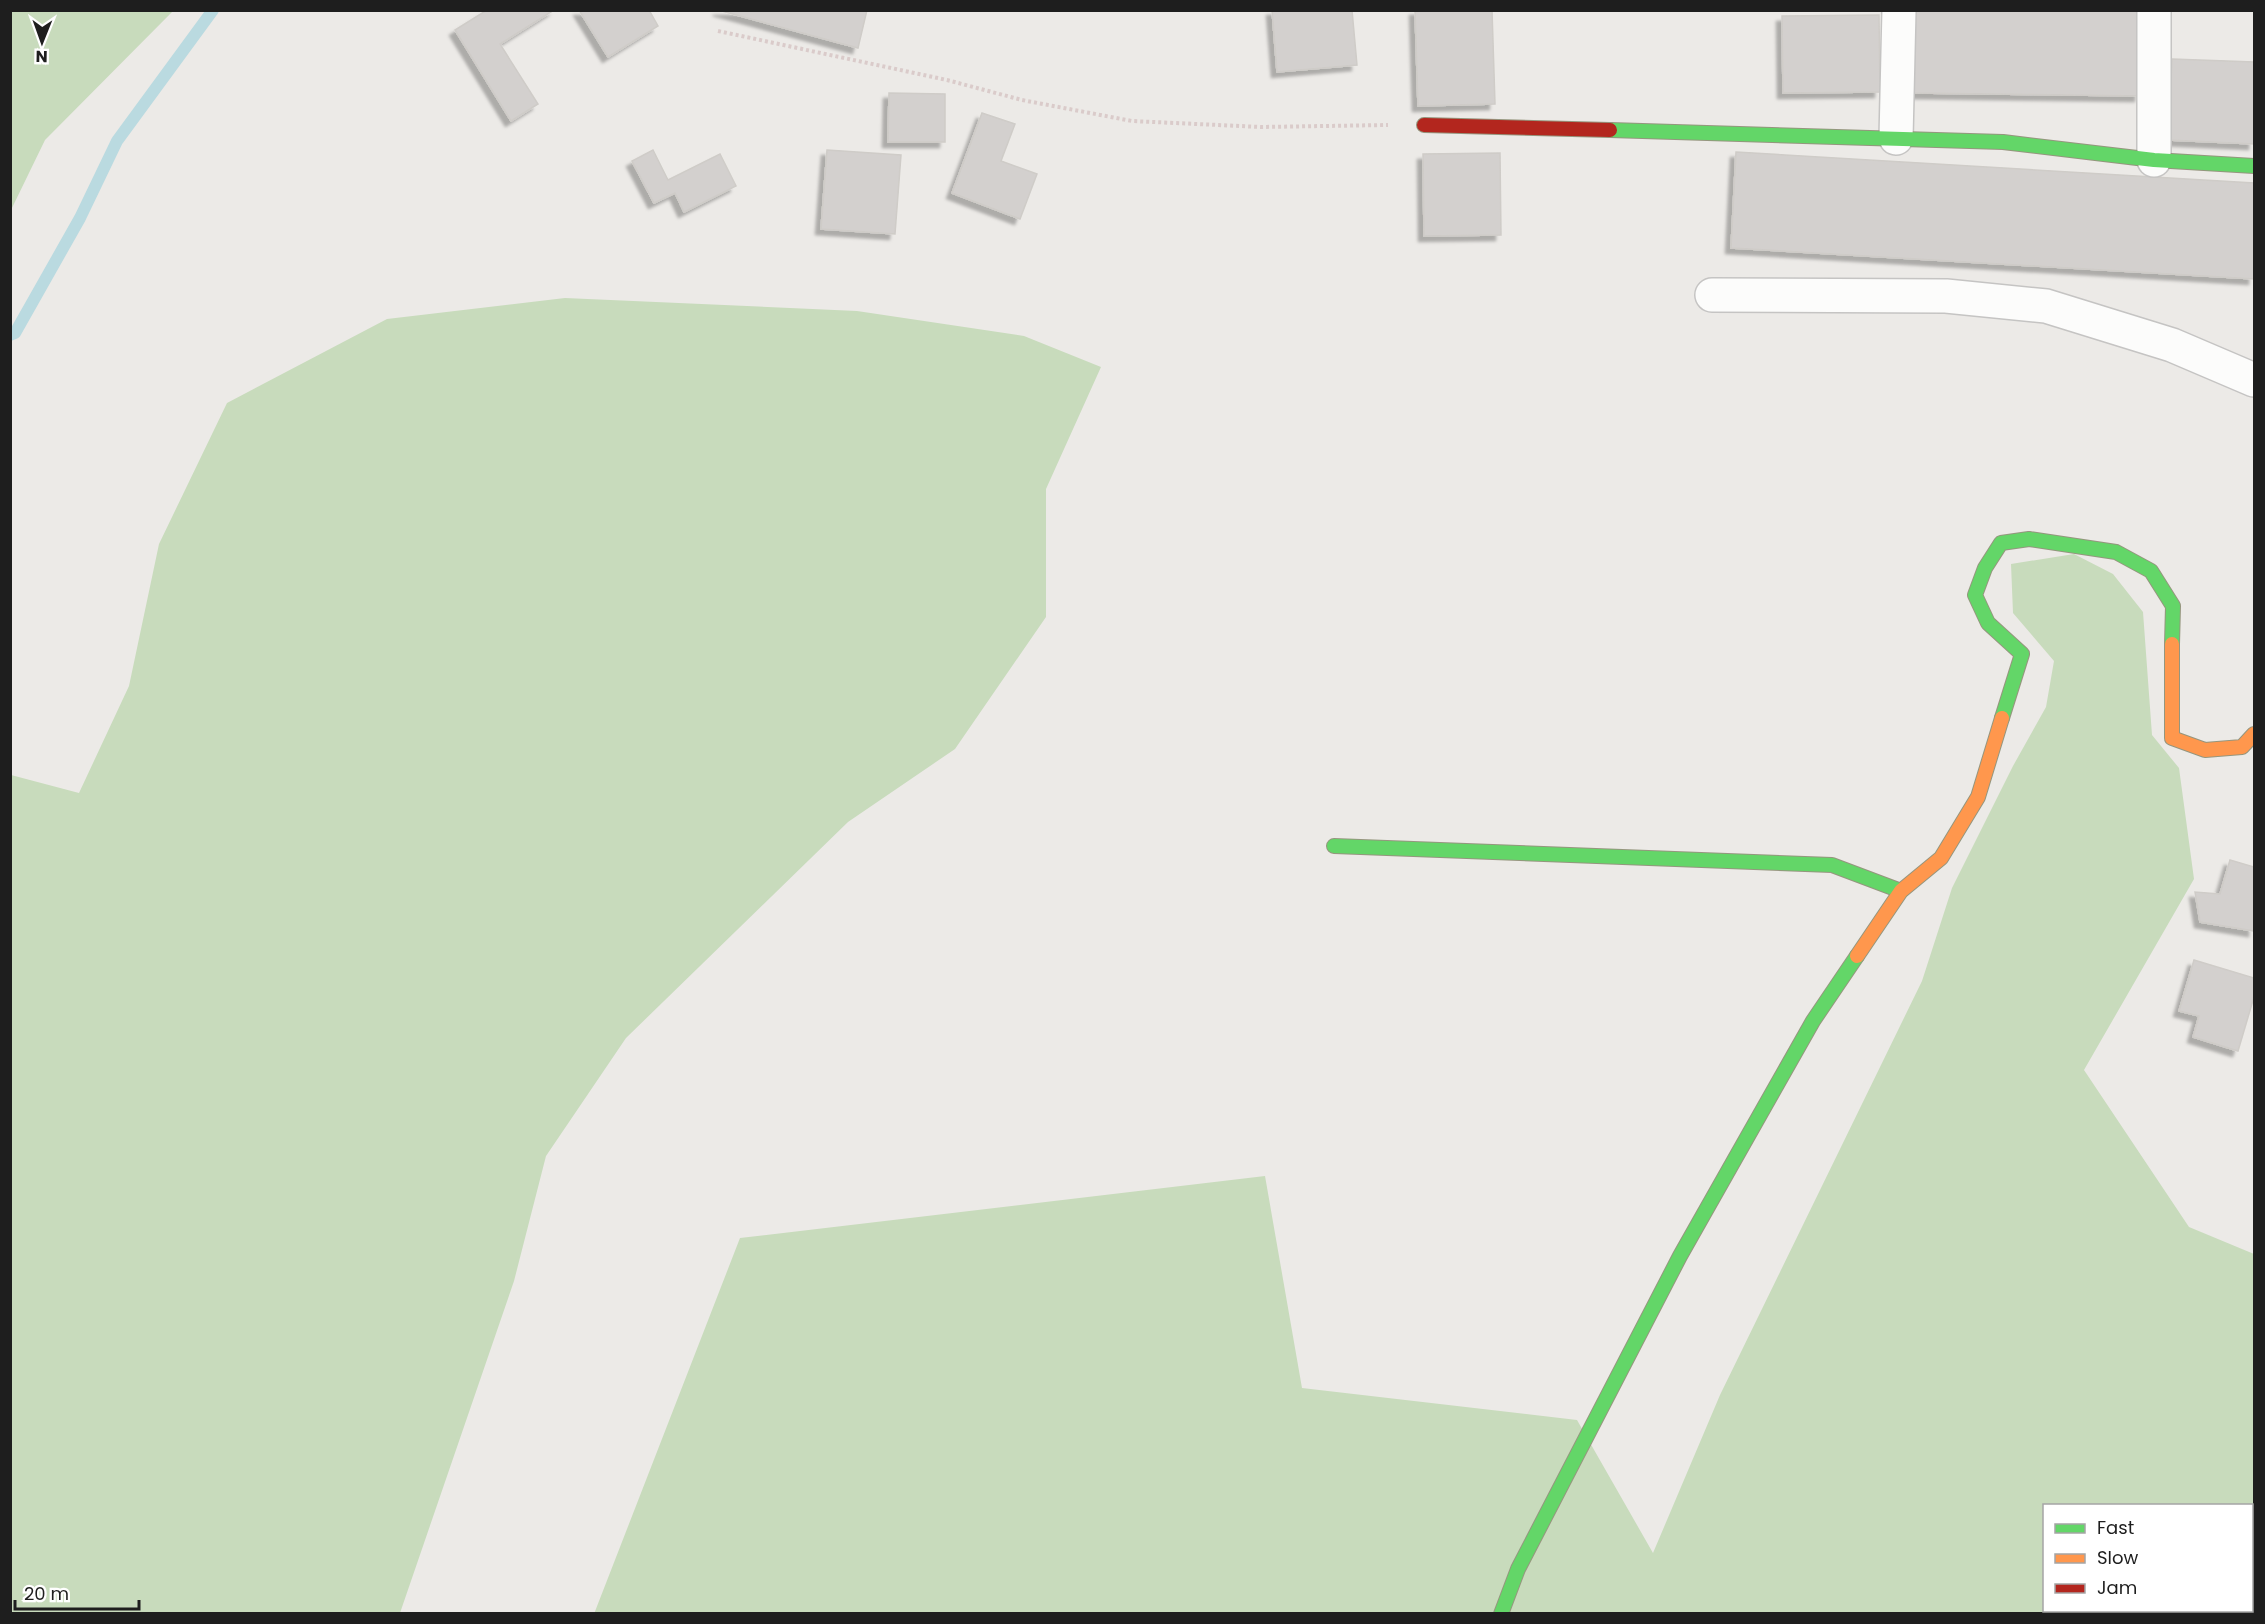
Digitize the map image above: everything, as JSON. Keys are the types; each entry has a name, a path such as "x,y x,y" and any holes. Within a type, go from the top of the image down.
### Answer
{"street":[{"path":"1896,138 1899,10"},
{"path":"2154,10 2154,160"},
{"path":"1424,125 2003,142 2154,160 2254,166"},
{"path":"1712,295 1946,296 2046,306 2172,345 2254,380"},
{"path":"1501,1614 1518,1569 1686,1246 1813,1021 1900,891 1941,858 1978,797 2022,654 1988,623 1975,595 1985,568 2001,543 2030,539 2116,552 2151,571 2174,606 2172,738 2205,750 2242,747 2254,734"},
{"path":"1334,846 1832,865 1900,891"}],"path":[{"path":"718,32 947,80 1022,100 1132,121 1261,127 1424,125"}],"green space":[{"path":"11,10 173,11 45,140 11,210"},
{"path":"565,298 857,311 1024,336 1101,367 1046,489 1046,617 955,749 848,822 626,1038 546,1156 514,1281 400,1613 11,1613 11,775 79,793 129,686 159,544 227,403 387,319"},
{"path":"2074,554 2113,574 2143,612 2152,735 2179,768 2194,879 2084,1070 2189,1227 2254,1254 2254,1613 594,1614 740,1238 1265,1176 1302,1388 1577,1420 1653,1553 1720,1395 1922,981 1952,888 2013,766 2046,707 2054,661 2013,613 2011,564"}],"building":[{"path":"487,10 554,10 500,44 538,104 511,121 455,30"},
{"path":"579,10 649,10 658,26 608,57"},
{"path":"718,10 867,10 858,48"},
{"path":"1272,10 1352,10 1357,65 1277,72"},
{"path":"1415,10 1492,10 1495,104 1418,106"},
{"path":"1915,10 2142,10 2140,96 1914,93"},
{"path":"1879,15 1880,92 1783,93 1782,16"},
{"path":"2172,59 2254,62 2254,144 2168,140"},
{"path":"889,93 945,94 945,142 888,142"},
{"path":"982,113 1015,124 1001,161 1037,174 1020,219 952,193"},
{"path":"653,150 668,180 720,154 736,186 684,212 675,193 654,203 632,161"},
{"path":"827,150 901,155 895,234 821,229"},
{"path":"1736,152 2254,183 2254,279 1731,248"},
{"path":"1500,153 1501,235 1424,236 1423,154"},
{"path":"2230,860 2254,867 2254,931 2200,922 2195,892 2220,894"},
{"path":"2194,960 2254,978 2254,997 2238,1051 2193,1037 2199,1016 2179,1011"}],"waterway":[{"path":"10,335 15,333 80,218 117,141 213,10"}],"traffic: fast":[{"path":"1610,130 2003,142 2154,160 2254,166"},
{"path":"2002,718 2022,654 1988,623 1975,595 1985,568 2001,543 2029,539 2116,552 2151,571 2173,606 2172,644"},
{"path":"1334,846 1832,865 1901,891"},
{"path":"1501,1614 1518,1569 1680,1256 1813,1021 1857,956"}],"traffic: slow":[{"path":"2172,644 2172,738 2205,750 2242,747 2254,734"},
{"path":"1857,956 1901,891 1941,858 1978,797 2002,718"}],"traffic: jam":[{"path":"1424,125 1610,130"}]}
